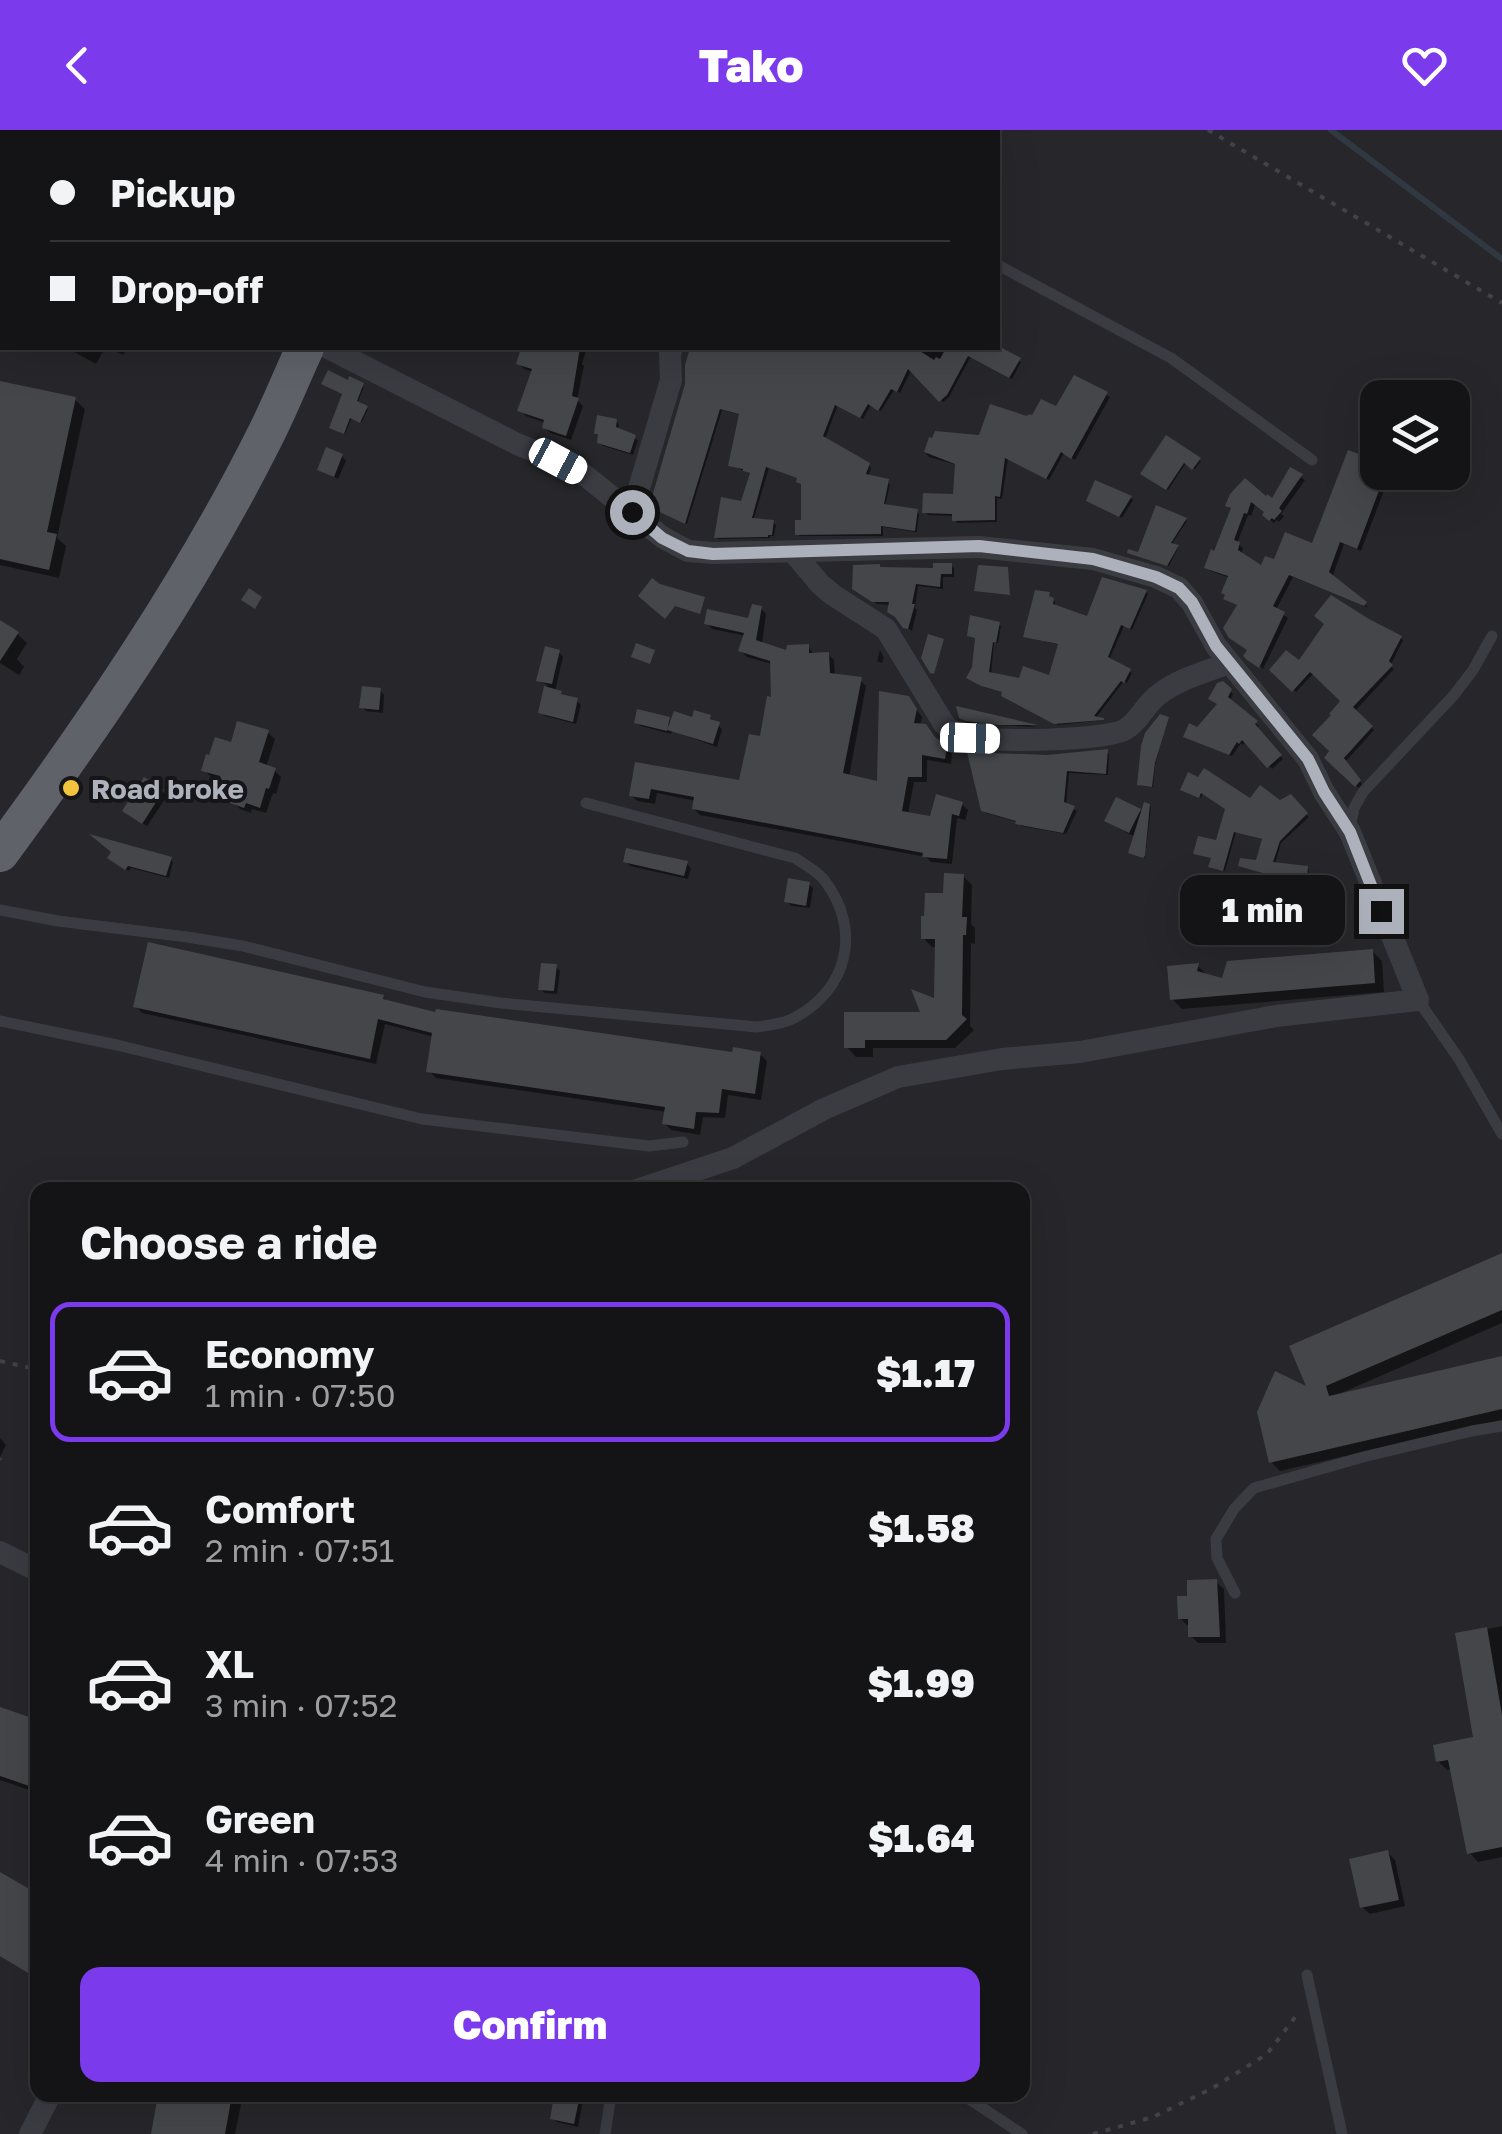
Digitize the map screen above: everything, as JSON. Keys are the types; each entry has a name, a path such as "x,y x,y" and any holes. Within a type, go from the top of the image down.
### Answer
{"highway":[{"path":"0,852 81,742 161,618 264,437 304,350"}],"street":[{"path":"332,350 516,444 570,467 662,538 688,551 713,554 979,546 1093,559 1156,577 1179,588 1192,602 1216,646 1308,759 1350,832 1418,1000 1276,1016 1080,1052 1002,1059 898,1077 824,1109 733,1158 661,1182"},
{"path":"632,512 671,380 665,350"},
{"path":"793,552 833,596 886,629 944,724 961,736 1043,740 1113,734 1127,728 1146,706 1174,684 1229,663"},
{"path":"0,1552 30,1566"},
{"path":"30,2134 46,2102"}],"lane":[{"path":"1000,267 1171,358 1312,460"},
{"path":"1350,832 1354,808 1363,792 1454,695 1492,636"},
{"path":"0,910 243,946 425,992 501,1003 757,1027 790,1021 820,1002 840,974 847,940 842,906 823,878 795,858 586,803"},
{"path":"1418,1000 1459,1059 1502,1134"},
{"path":"0,1021 117,1045 422,1119 649,1146 683,1142"},
{"path":"1235,1594 1216,1558 1216,1540 1234,1510 1254,1488 1502,1426"},
{"path":"1307,1975 1342,2134"},
{"path":"605,2134 609,2102"},
{"path":"974,2102 1022,2134"}],"path":[{"path":"1208,130 1502,303"},
{"path":"0,1361 30,1368"},
{"path":"1093,2134 1153,2117 1211,2089 1267,2054 1299,2013 1307,1975"}],"shaded area":[{"path":"1000,130 1502,130 1502,2134 0,2134 0,350 1000,350"}],"building":[{"path":"1002,348 1021,358 1009,378 968,356 947,395 939,402 908,369 897,392 891,389 878,411 868,404 860,418 835,405 823,436 870,463 866,474 889,479 884,504 918,509 915,531 881,526 881,534 795,535 795,520 801,520 801,484 796,482 797,478 766,467 752,518 774,520 772,535 768,537 714,538 721,497 741,501 750,473 728,466 739,414 720,409 685,524 649,507 685,384 689,350 918,350 934,360 940,359 945,350"},
{"path":"520,350 580,350 572,396 579,398 566,436 542,428 544,420 517,411 532,369 516,364"},
{"path":"328,370 364,383 357,401 368,406 360,423 350,418 344,434 329,428 342,394 321,384"},
{"path":"1074,375 1108,392 1071,459 1061,452 1046,479 1005,458 1000,497 995,496 995,520 952,521 952,514 922,513 923,493 953,494 955,464 924,452 935,431 979,435 990,404 1027,416 1032,415 1041,399 1056,406"},
{"path":"0,381 76,397 47,532 57,534 49,570 0,559"},
{"path":"597,415 617,419 616,427 636,435 630,453 597,443"},
{"path":"1166,435 1201,458 1192,470 1184,463 1166,490 1140,474"},
{"path":"326,447 343,454 334,477 317,470"},
{"path":"1348,450 1360,454 1360,490 1379,490 1357,549 1340,542 1329,572 1367,602 1364,606 1289,575 1273,606 1285,612 1259,668 1243,656 1247,650 1229,638 1223,628 1237,605 1223,599 1225,595 1221,593 1228,576 1204,568 1231,508 1225,506 1230,494 1245,478 1272,498 1290,467 1303,474 1274,520 1269,521 1251,502 1234,540 1240,542 1238,550 1261,565 1265,556 1274,559 1285,532 1312,543"},
{"path":"1095,480 1132,496 1119,517 1086,501"},
{"path":"1156,505 1187,518 1171,543 1179,545 1167,566 1127,553 1128,549 1138,552"},
{"path":"933,563 952,563 952,574 941,574 940,587 916,584 908,629 887,612 889,602 872,602 852,589 853,565 933,568"},
{"path":"978,565 1008,567 1010,595 974,591"},
{"path":"1102,577 1147,590 1130,629 1121,625 1108,657 1131,669 1124,683 1121,681 1094,716 1104,720 1054,724 1001,696 1002,692 966,678 972,667 975,638 967,636 970,615 1000,622 989,672 1019,678 1023,666 1049,675 1058,644 1023,637 1035,590 1050,592 1053,604 1087,616"},
{"path":"652,578 705,597 700,614 675,606 665,619 638,596"},
{"path":"249,588 262,597 255,609 241,600"},
{"path":"1331,595 1402,636 1389,661 1393,665 1353,707 1373,726 1344,758 1361,780 1355,787 1324,758 1329,751 1312,735 1340,701 1310,672 1292,692 1269,670 1286,650 1299,660 1324,624 1314,616"},
{"path":"752,604 762,606 756,640 786,650 787,645 809,644 809,653 829,652 830,673 862,677 843,773 877,781 879,691 909,696 917,709 914,723 926,724 947,746 945,759 922,755 922,777 908,777 902,811 930,816 936,794 963,802 959,816 952,814 947,859 692,809 694,797 651,789 649,799 629,796 635,762 739,780 749,734 760,736 767,696 771,697 770,661 738,651 744,633 704,624 707,609 748,618"},
{"path":"0,620 19,632 0,661"},
{"path":"928,634 944,639 934,674 921,658"},
{"path":"636,643 655,650 650,664 631,657"},
{"path":"545,646 560,650 552,684 536,681"},
{"path":"1223,681 1232,689 1228,697 1258,721 1255,724 1282,755 1267,768 1242,740 1229,755 1183,737 1189,723 1197,727 1217,704 1208,699 1217,683"},
{"path":"362,686 381,688 379,710 359,708"},
{"path":"544,686 578,698 573,722 538,713"},
{"path":"956,706 1038,725 966,721 959,718"},
{"path":"637,709 670,717 667,731 634,723"},
{"path":"694,710 720,722 713,744 667,730 674,711 692,717"},
{"path":"1160,714 1169,717 1152,787 1137,785 1145,733"},
{"path":"237,721 269,730 259,762 276,768 260,808 230,803 234,789 229,788 231,783 201,771 215,737 231,742"},
{"path":"1108,749 1106,774 1067,771 1064,802 1075,806 1063,833 1015,824 1016,821 981,811 967,752 1047,755"},
{"path":"1204,768 1250,798 1260,785 1280,800 1291,794 1308,813 1280,841 1273,862 1308,866 1307,881 1238,866 1240,858 1256,860 1262,839 1234,832 1223,871 1208,867 1211,858 1193,854 1198,836 1216,840 1225,809 1201,793 1199,798 1180,790 1188,772 1198,777"},
{"path":"144,777 164,790 142,824 122,811"},
{"path":"1116,797 1141,809 1129,833 1104,821"},
{"path":"1144,802 1150,804 1143,858 1128,853"},
{"path":"89,834 172,857 166,876 128,866 125,870 107,858 111,852"},
{"path":"626,848 688,861 684,876 623,862"},
{"path":"944,873 964,874 962,917 967,917 963,935 962,1015 967,1019 946,1040 865,1040 865,1048 844,1048 844,1012 920,1012 911,989 934,998 935,939 921,939 921,916 925,893 943,893"},
{"path":"788,878 810,882 806,906 784,902"},
{"path":"148,942 384,995 383,999 435,1012 436,1009 732,1052 733,1047 761,1052 755,1094 722,1089 719,1113 696,1112 694,1129 662,1124 665,1107 426,1072 432,1033 378,1019 370,1059 133,1007"},
{"path":"1373,949 1375,983 1170,1000 1167,966 1199,963 1197,971 1222,978 1227,961"},
{"path":"541,963 557,964 554,991 538,990"},
{"path":"1502,1253 1502,1310 1326,1386 1329,1396 1502,1356 1502,1409 1269,1463 1257,1412 1275,1371 1306,1386 1289,1346"},
{"path":"1217,1579 1220,1637 1188,1637 1188,1619 1178,1619 1177,1596 1187,1596 1187,1580"},
{"path":"1487,1627 1502,1715 1502,1847 1467,1854 1448,1760 1436,1762 1433,1745 1473,1737 1455,1633"},
{"path":"0,1707 30,1717 30,1786 0,1776"},
{"path":"1388,1850 1399,1900 1360,1908 1349,1859"},
{"path":"0,1872 30,1889 30,1974 0,1956"},
{"path":"157,2102 231,2102 225,2134 151,2134"},
{"path":"553,2102 579,2102 574,2124 550,2119"}],"waterway":[{"path":"1331,130 1502,259"}],"place":[{"name":"Road broke","path":"71,788"}],"route":[{"path":"632,512 662,538 688,551 713,554 979,546 1093,559 1156,577 1179,588 1192,602 1216,646 1308,759 1350,832 1381,911"}]}
